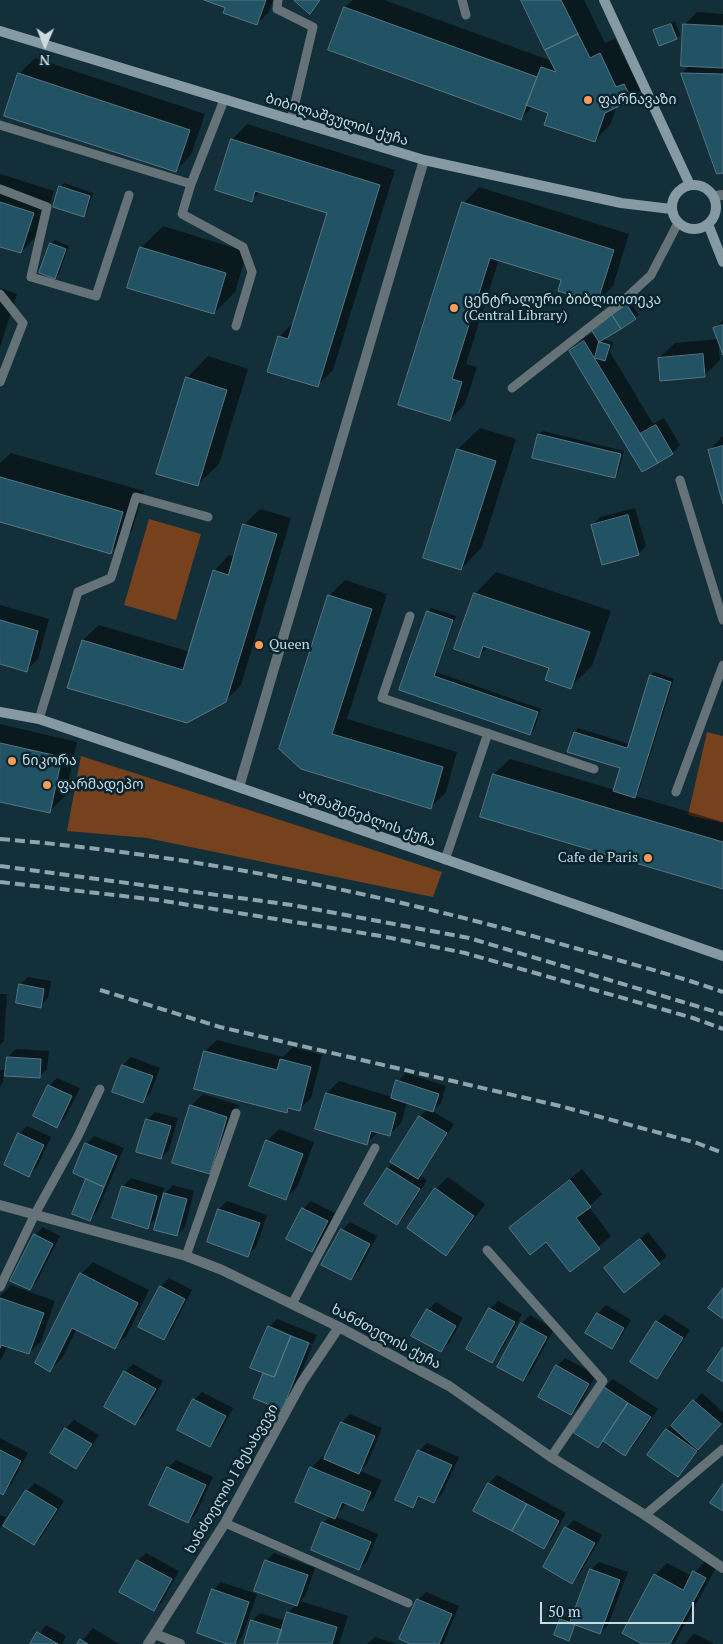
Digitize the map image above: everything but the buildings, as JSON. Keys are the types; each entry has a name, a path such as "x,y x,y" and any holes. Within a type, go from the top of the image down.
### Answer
{"street":[{"path":"604,0 690,184"},
{"name":"ბიბილაშვულის ქუჩა","path":"1,33 424,160 621,203 671,209"},
{"path":"239,787 424,160"},
{"path":"690,184 703,186 718,196 716,211 708,224 692,229 678,223 671,209 676,193 690,184"},
{"path":"708,224 723,262"},
{"name":"აღმაშენებლის ქუჩა","path":"0,712 39,720 239,787 723,956"},
{"name":"ხანძთელის ქუჩა","path":"0,1206 186,1256 222,1270 339,1327 449,1386 551,1457 645,1515 723,1568"},
{"name":"ხანძთელის I შესახვევი","path":"148,1644 226,1523 302,1382 339,1327"},
{"path":"155,1634 180,1644"}],"lane":[{"path":"278,0 277,9 313,27 291,120"},
{"path":"462,0 466,15"},
{"path":"224,100 191,184 182,214 243,247 252,272 236,326"},
{"path":"0,125 191,184"},
{"path":"0,190 48,207 31,277 96,296 129,195"},
{"path":"512,388 623,301 650,275 678,223"},
{"path":"0,294 23,323 0,382"},
{"path":"680,480 723,620"},
{"path":"39,720 78,592 111,578 136,496 208,517"},
{"path":"410,616 382,698 594,769"},
{"path":"676,792 723,665"},
{"path":"445,860 488,734"},
{"path":"0,1288 35,1214 78,1136 100,1088"},
{"path":"186,1256 236,1113"},
{"path":"292,1304 375,1148"},
{"path":"487,1250 603,1381 551,1457"},
{"path":"645,1515 723,1449"},
{"path":"226,1523 408,1603"}],"shaded area":[{"path":"149,519 201,534 176,620 124,605"},
{"path":"707,732 723,736 723,823 688,815"},
{"path":"81,756 442,872 433,897 147,838 67,831"}],"railway":[{"path":"0,839 73,846 218,866 362,894 504,928 723,992"},
{"path":"0,866 292,905 469,938 723,1014"},
{"path":"0,882 158,900 381,936 465,953 693,1018 723,1029"},
{"path":"100,990 220,1027 560,1106 697,1143 723,1153"}],"place":[{"name":"ფარნავაზი","path":"588,100"},
{"name":"ცენტრალური ბიბლიოთეკა (Central Library)","path":"454,308"},
{"name":"Queen","path":"259,645"},
{"name":"ნიკორა","path":"12,761"},
{"name":"ფარმადეპო","path":"47,785"},
{"name":"Cafe de Paris","path":"648,858"}]}
